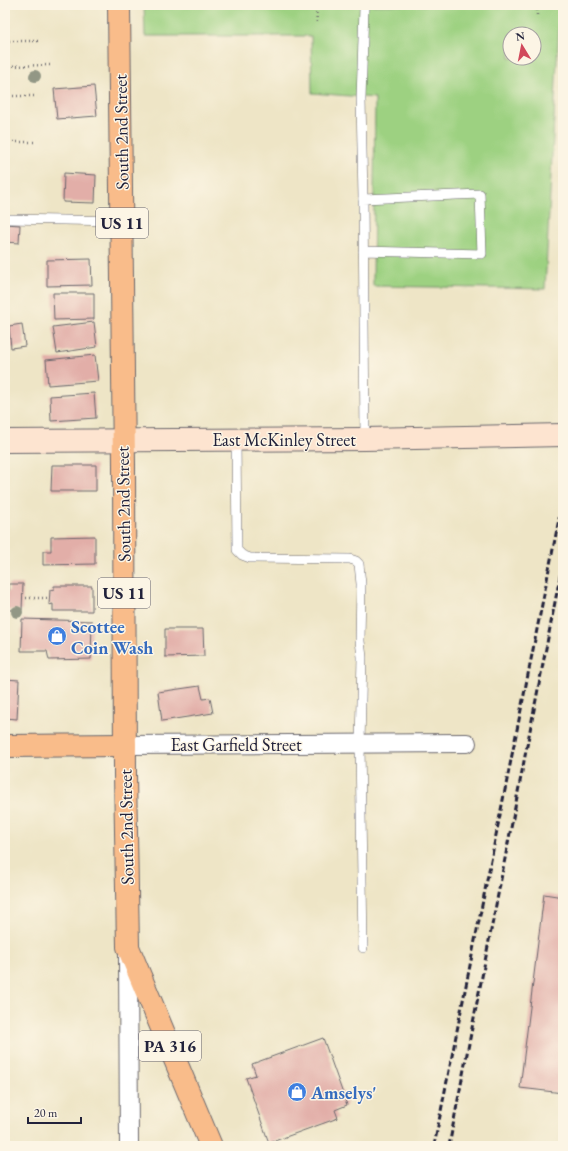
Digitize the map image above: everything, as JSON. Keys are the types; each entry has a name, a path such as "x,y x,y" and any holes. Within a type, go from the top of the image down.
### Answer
{"main road":[{"name":"South 2nd Street","path":"119,5 128,947"},
{"name":"East Garfield Street","path":"5,746 125,745"},
{"name":"PA 316","path":"128,947 211,1146"}],"street":[{"name":"East McKinley Street","path":"5,441 365,439 563,436"},
{"name":"East Garfield Street","path":"125,745 467,743"},
{"name":"South 2nd Street","path":"128,947 128,1146"}],"lane":[{"path":"364,8 361,99 365,439"},
{"path":"363,199 480,194 482,254 364,252"},
{"path":"5,219 122,221"},
{"path":"236,439 237,550 242,555 250,558 350,559 359,564 361,584 360,641 362,657 360,744 363,948"}],"path":[{"path":"316,5 317,24"},
{"path":"537,5 537,19"},
{"path":"5,40 41,41"},
{"path":"5,66 51,65"},
{"path":"5,96 35,96"},
{"path":"5,142 37,142"},
{"path":"22,598 50,598"}],"green space":[{"path":"144,5 560,5 545,289 373,286 375,98 312,93 311,36 145,36"}],"building":[{"path":"94,86 97,116 57,119 54,89"},
{"path":"64,173 96,175 95,203 63,202"},
{"path":"5,224 20,225 19,243 5,242"},
{"path":"91,259 92,285 47,286 47,260"},
{"path":"53,293 94,293 94,319 54,320"},
{"path":"94,322 97,347 57,353 53,327"},
{"path":"22,324 25,346 11,348 9,326"},
{"path":"95,355 98,381 48,385 46,360"},
{"path":"94,393 96,418 51,421 50,396"},
{"path":"52,465 96,465 96,491 51,491"},
{"path":"95,536 95,564 43,565 43,551 51,551 51,537"},
{"path":"9,584 23,584 22,610 6,610"},
{"path":"54,586 92,586 92,611 53,611 53,604 49,605 50,590 54,589"},
{"name":"Scottee Coin Wash","path":"22,619 92,621 91,659 49,660 47,651 21,651"},
{"path":"165,629 203,629 204,656 165,657"},
{"path":"5,679 19,680 17,719 5,718"},
{"path":"200,686 203,699 210,698 213,713 162,721 158,692"},
{"path":"544,894 563,897 563,1093 520,1088"},
{"name":"Amselys'","path":"323,1038 347,1105 335,1110 338,1118 269,1143 246,1078 256,1075 252,1064"}],"railway":[{"path":"434,1146 563,499"},
{"path":"449,1146 563,561"}],"place":[{"name":"Scottee Coin Wash","path":"57,636"},
{"name":"Amselys'","path":"297,1092"}]}
